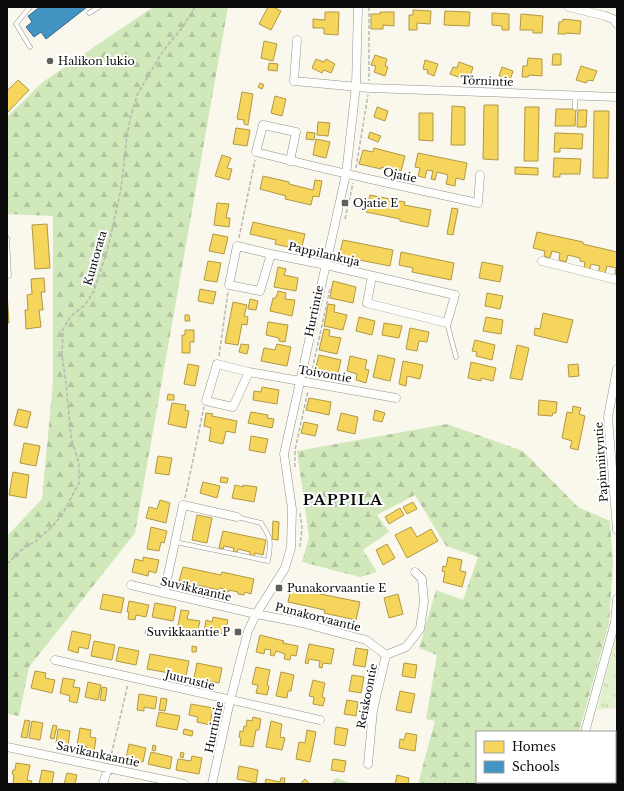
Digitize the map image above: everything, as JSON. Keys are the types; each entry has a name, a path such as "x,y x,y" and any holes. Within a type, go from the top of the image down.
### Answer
{"street":[{"name":"Hurtintie","path":"212,784 230,701 248,631 256,614 285,568 292,548 292,509 284,454 346,174 356,86 358,7"},
{"path":"569,7 605,16 613,19 617,24"},
{"name":"Törnintie","path":"297,40 294,80 369,88 617,96"},
{"path":"256,152 263,125 296,132 290,161"},
{"name":"Ojatie","path":"256,152 346,174 478,203 480,175"},
{"path":"229,285 237,246"},
{"name":"Pappilankuja","path":"237,246 326,265 455,295 447,323 366,303 372,276"},
{"name":"Pappilankuja","path":"229,285 260,291 271,254"},
{"path":"542,261 617,280"},
{"path":"217,364 206,401 233,407 249,372"},
{"name":"Toivontie","path":"217,364 249,372 396,398"},
{"name":"Papinniityntie","path":"617,369 608,417 617,530"},
{"path":"164,592 184,505 237,517"},
{"path":"386,655 406,647 420,629 424,602 422,579 415,572"},
{"name":"Suvikkaantie","path":"131,585 256,614"},
{"path":"585,731 615,622 617,599"},
{"name":"Punakorvaantie","path":"256,614 298,622 366,640 386,655"},
{"name":"Reiskoontie","path":"368,764 373,710 386,655"},
{"name":"Juurustie","path":"55,660 130,676 230,701 320,720"},
{"name":"Savikankaantie","path":"7,747 184,784"},
{"path":"103,784 108,768"}],"lane":[{"path":"30,7 16,24 30,47"},
{"path":"89,13 99,7"},
{"path":"574,108 575,95"},
{"path":"7,238 9,276"},
{"path":"447,323 456,357"},
{"path":"176,542 268,561 271,543 267,532 261,523 237,517"}],"path":[{"name":"Kuntorata","path":"7,564 25,546 36,541 53,526 63,513 79,483 79,464 71,437 62,355 63,328 71,316 85,305 94,292 108,248 121,189 127,135 138,93 163,51 182,28 195,7"},
{"path":"344,222 355,176 369,88 369,7"},
{"path":"237,246 256,152"},
{"name":"Hurtintie","path":"294,466 295,450 331,283"},
{"path":"217,364 229,285"},
{"path":"184,505 206,401"},
{"path":"299,550 302,528 300,513"},
{"path":"108,768 130,676"}],"green space":[{"path":"153,7 228,7 135,533 29,667 19,716 8,714 7,725 7,536 42,499 53,382 53,216 7,214 7,117 43,82"},
{"path":"447,424 523,451 578,507 610,521 613,563 609,623 579,731 476,731 476,783 570,784 418,784 435,721 426,719 437,655 419,648 436,590 463,600 478,557 446,546 415,495 377,515 389,532 363,550 377,572 360,577 302,562 309,537 297,451"},
{"path":"617,633 617,708 597,710"},
{"path":"336,778 353,784 331,784"}],"building: Homes":[{"path":"268,7 273,7 281,11 271,30 259,24"},
{"path":"413,10 431,11 430,24 417,23 417,30 409,30 409,15 413,15"},
{"path":"445,11 470,12 469,26 444,25"},
{"path":"325,12 339,12 338,35 324,34 324,28 313,28 313,19 325,20"},
{"path":"380,12 394,12 394,26 383,25 383,29 371,29 371,14 380,14"},
{"path":"492,13 509,14 509,30 502,30 502,26 492,25"},
{"path":"521,14 543,16 542,33 533,33 533,30 520,30"},
{"path":"563,19 581,21 580,34 558,34 559,22 562,22"},
{"path":"264,41 277,44 273,61 261,58"},
{"path":"553,54 561,54 561,65 552,65"},
{"path":"375,55 387,59 385,66 388,67 385,76 374,72 376,66 371,65"},
{"path":"528,58 542,59 542,76 529,75 528,77 522,77 523,66 527,66"},
{"path":"316,59 324,62 326,59 335,64 331,73 324,70 322,73 312,68"},
{"path":"425,60 438,64 434,76 427,73 428,70 423,69"},
{"path":"459,62 473,67 470,77 465,76 464,79 450,74 453,67 457,68"},
{"path":"269,63 278,64 277,71 268,70"},
{"path":"581,66 597,71 593,81 588,80 586,83 576,80"},
{"path":"502,67 513,71 510,80 499,76"},
{"path":"18,80 29,90 7,113 7,91"},
{"path":"260,83 264,85 262,89 258,87"},
{"path":"242,92 253,94 248,125 244,124 244,120 237,119"},
{"path":"275,96 286,99 282,116 271,113"},
{"path":"484,105 498,105 498,160 483,159"},
{"path":"452,106 465,107 465,145 451,145"},
{"path":"377,107 388,111 385,121 374,117"},
{"path":"525,107 539,107 538,161 524,161"},
{"path":"556,109 576,109 575,126 555,126"},
{"path":"578,110 587,110 586,127 577,127"},
{"path":"594,111 609,111 608,178 593,178"},
{"path":"419,113 433,113 433,141 419,140"},
{"path":"318,122 330,123 328,136 317,135"},
{"path":"236,128 250,130 247,146 233,144"},
{"path":"307,132 315,133 314,140 306,139"},
{"path":"370,132 381,136 378,142 368,138"},
{"path":"555,133 583,134 582,149 560,148 560,152 554,152"},
{"path":"316,139 330,142 326,158 313,155"},
{"path":"374,148 405,156 401,171 381,167 381,169 359,164 363,150 373,152"},
{"path":"418,153 467,163 464,180 456,178 455,186 446,184 448,175 437,172 435,180 431,179 433,171 427,170 425,178 418,176 420,168 415,167"},
{"path":"222,155 231,158 227,168 232,169 229,180 215,176"},
{"path":"554,158 581,159 580,174 560,174 560,177 553,177"},
{"path":"515,167 538,168 538,175 515,174"},
{"path":"263,176 289,182 289,184 313,190 315,180 322,181 319,197 313,196 311,205 285,199 286,196 260,189"},
{"path":"370,195 405,202 404,205 431,210 428,227 366,212"},
{"path":"217,203 229,204 226,218 230,218 229,227 214,225"},
{"path":"452,208 458,209 453,235 447,234"},
{"path":"253,222 305,234 301,250 275,244 276,240 250,234"},
{"path":"47,224 50,268 35,269 32,225"},
{"path":"537,232 583,242 583,244 617,252 617,274 615,274 616,268 607,266 605,273 598,272 600,266 591,264 590,269 584,268 585,262 580,261 580,258 568,255 566,262 559,260 560,253 552,251 550,258 544,256 545,251 533,248"},
{"path":"213,234 228,237 224,254 209,251"},
{"path":"343,240 393,250 390,266 339,256"},
{"path":"401,252 454,263 451,280 412,272 413,268 399,265"},
{"path":"208,261 221,263 217,282 204,280"},
{"path":"482,262 503,266 500,282 479,278"},
{"path":"278,267 286,269 284,275 298,278 296,291 274,287"},
{"path":"44,278 45,292 41,292 43,310 39,310 41,327 26,329 25,310 28,310 27,295 32,294 31,279"},
{"path":"333,281 356,287 353,303 330,298"},
{"path":"200,289 216,292 213,304 198,301"},
{"path":"278,291 286,293 285,299 295,300 292,316 270,311 273,298 276,298"},
{"path":"7,292 9,323 7,323"},
{"path":"487,293 503,296 500,309 485,306"},
{"path":"250,299 258,301 256,310 248,309"},
{"path":"233,302 247,305 244,316 248,317 247,325 242,324 238,345 225,343"},
{"path":"328,304 335,305 334,312 347,315 343,330 324,326"},
{"path":"543,313 573,320 567,343 534,335 535,328 540,329"},
{"path":"185,315 189,315 190,321 185,321"},
{"path":"359,317 375,321 372,335 356,331"},
{"path":"486,317 503,320 501,334 483,331"},
{"path":"268,322 288,325 285,342 279,341 279,338 266,335"},
{"path":"384,323 402,326 399,338 382,335"},
{"path":"410,328 429,332 427,342 419,341 417,351 406,349"},
{"path":"324,329 330,330 329,336 341,338 337,354 319,350"},
{"path":"185,330 194,330 194,342 190,342 190,353 182,353 182,335 185,335"},
{"path":"475,340 495,345 492,360 476,356 477,352 472,351"},
{"path":"241,344 249,345 247,354 239,352"},
{"path":"277,344 291,347 287,366 261,361 264,348 275,350"},
{"path":"517,345 529,348 522,380 510,378"},
{"path":"319,355 341,360 337,377 315,371"},
{"path":"378,355 395,359 390,381 373,377"},
{"path":"350,356 367,360 365,369 369,370 366,383 356,380 357,374 347,371"},
{"path":"403,361 423,365 420,379 407,376 406,386 399,384"},
{"path":"471,362 496,368 493,381 481,378 481,381 468,378"},
{"path":"188,364 199,366 195,386 184,384"},
{"path":"578,364 579,376 569,377 568,365"},
{"path":"262,387 279,390 277,404 253,400 254,391 261,392"},
{"path":"168,394 174,395 174,400 167,400"},
{"path":"309,398 331,402 329,415 306,410"},
{"path":"539,400 557,402 556,413 553,413 552,416 538,415"},
{"path":"172,403 186,405 185,410 189,411 186,428 168,424"},
{"path":"573,406 581,408 579,414 585,416 578,450 570,448 572,441 562,438 567,412 572,413"},
{"path":"18,409 31,412 27,428 14,425"},
{"path":"375,410 385,413 382,422 373,420"},
{"path":"251,412 268,415 267,418 274,419 272,428 248,423"},
{"path":"206,413 213,414 212,416 237,421 235,433 226,431 223,444 209,441 211,428 204,426"},
{"path":"341,413 358,417 355,434 337,430"},
{"path":"304,422 318,425 315,436 301,433"},
{"path":"251,436 268,439 265,453 249,450"},
{"path":"24,443 40,446 36,466 20,463"},
{"path":"158,456 172,458 169,475 155,473"},
{"path":"13,472 29,475 26,498 9,495"},
{"path":"221,477 228,478 227,483 220,482"},
{"path":"203,482 220,486 217,498 200,493"},
{"path":"235,485 243,487 243,485 257,487 254,502 232,498"},
{"path":"160,500 170,503 166,523 146,518 149,507 157,509"},
{"path":"413,502 417,509 407,514 403,507"},
{"path":"400,508 404,515 389,524 385,517"},
{"path":"197,515 212,518 207,543 192,540"},
{"path":"273,521 279,522 278,540 272,539"},
{"path":"151,527 167,531 164,543 161,542 159,551 147,549"},
{"path":"411,527 417,537 431,529 438,541 407,558 395,535"},
{"path":"223,531 266,540 263,555 255,553 254,557 250,556 250,552 238,549 237,552 233,552 234,548 224,546 223,549 219,548"},
{"path":"387,544 395,558 383,565 376,550"},
{"path":"143,557 159,560 156,573 149,571 148,576 132,572 135,559 143,561"},
{"path":"448,557 462,560 460,571 466,572 462,587 443,582 445,572 442,571 443,566 446,567"},
{"path":"183,567 221,575 222,572 254,579 251,594 245,592 244,595 238,594 238,592 229,590 229,592 223,591 224,589 220,588 219,590 179,581"},
{"path":"291,588 360,602 356,620 324,613 325,610 288,602"},
{"path":"103,594 124,598 121,613 100,609"},
{"path":"398,594 403,614 389,618 384,598"},
{"path":"129,601 149,605 146,617 136,615 135,620 128,619 129,612 127,612"},
{"path":"155,603 176,607 173,621 152,617"},
{"path":"181,610 189,611 187,619 200,621 197,634 177,630"},
{"path":"213,617 228,620 225,634 209,631 209,634 204,632 206,620 212,622"},
{"path":"147,627 153,628 152,635 145,634"},
{"path":"72,631 91,635 88,649 79,647 78,653 68,650"},
{"path":"260,635 284,641 283,643 298,646 296,656 291,655 290,660 284,659 285,654 276,651 274,656 270,655 271,650 265,649 264,654 256,652"},
{"path":"94,641 115,645 112,660 91,656"},
{"path":"309,644 334,649 331,664 323,663 322,668 319,667 320,661 309,659 308,664 305,663"},
{"path":"192,646 197,647 196,652 192,652"},
{"path":"119,647 139,651 136,665 116,661"},
{"path":"356,648 368,650 365,667 353,665"},
{"path":"150,654 189,661 186,676 147,669"},
{"path":"197,663 222,668 219,683 194,678"},
{"path":"404,663 417,665 415,678 402,676"},
{"path":"256,667 270,670 267,695 256,693 258,685 252,684"},
{"path":"35,671 46,673 45,678 55,680 52,693 31,688"},
{"path":"281,672 294,675 291,691 288,691 287,698 276,696"},
{"path":"352,675 364,677 361,693 349,691"},
{"path":"63,678 75,680 73,687 80,688 77,703 69,701 70,696 60,693"},
{"path":"313,680 325,683 322,697 325,698 323,706 313,704 314,697 309,696"},
{"path":"88,682 101,685 98,700 85,697"},
{"path":"102,687 107,688 105,701 100,700"},
{"path":"400,691 415,694 411,713 396,710"},
{"path":"139,694 157,697 155,709 144,707 144,711 137,710"},
{"path":"161,698 167,699 165,711 159,710"},
{"path":"347,700 358,702 356,716 344,714"},
{"path":"191,704 213,708 210,725 197,722 198,717 189,715"},
{"path":"159,712 180,716 177,730 156,726"},
{"path":"253,717 261,719 259,730 256,730 253,747 240,745 240,731 243,732 244,726 246,727 247,720 252,721"},
{"path":"25,720 30,721 27,738 21,737"},
{"path":"32,721 43,723 40,740 29,738"},
{"path":"271,721 282,724 280,737 285,738 282,750 266,747"},
{"path":"53,725 57,726 54,739 50,738"},
{"path":"336,727 348,729 345,746 334,744"},
{"path":"80,728 91,730 90,737 96,738 94,752 86,750 87,747 77,745"},
{"path":"58,729 70,731 68,745 56,743"},
{"path":"184,729 193,731 192,736 183,734"},
{"path":"307,730 316,732 310,762 296,759 299,742 305,743"},
{"path":"406,733 417,735 415,751 399,748 400,739 404,740"},
{"path":"129,744 146,748 143,762 126,758"},
{"path":"153,745 156,746 155,751 152,750"},
{"path":"151,752 172,757 170,769 148,764"},
{"path":"181,752 184,753 183,758 180,757"},
{"path":"192,756 202,758 199,774 176,770 178,759 191,761"},
{"path":"333,759 346,761 344,772 331,770"},
{"path":"16,763 30,765 27,780 32,781 31,784 13,784 14,775 12,774 13,770 15,770"},
{"path":"239,766 258,770 256,783 237,779"},
{"path":"42,770 54,772 52,784 39,784"},
{"path":"67,773 77,775 75,784 64,784"},
{"path":"397,775 409,778 408,784 395,784"},
{"path":"281,778 285,778 284,784 265,784 266,779 280,782"},
{"path":"305,779 310,784 300,784"}],"building: Schools":[{"path":"40,7 87,7 46,39 41,32 34,37 26,27 32,22 28,16"}],"place":[{"name":"Halikon lukio","path":"50,61"},
{"name":"Ojatie E","path":"345,203"},
{"name":"Punakorvaantie E","path":"279,588"},
{"name":"Suvikkaantie P","path":"238,632"}],"district":[{"name":"PAPPILA","path":"343,499"}]}
